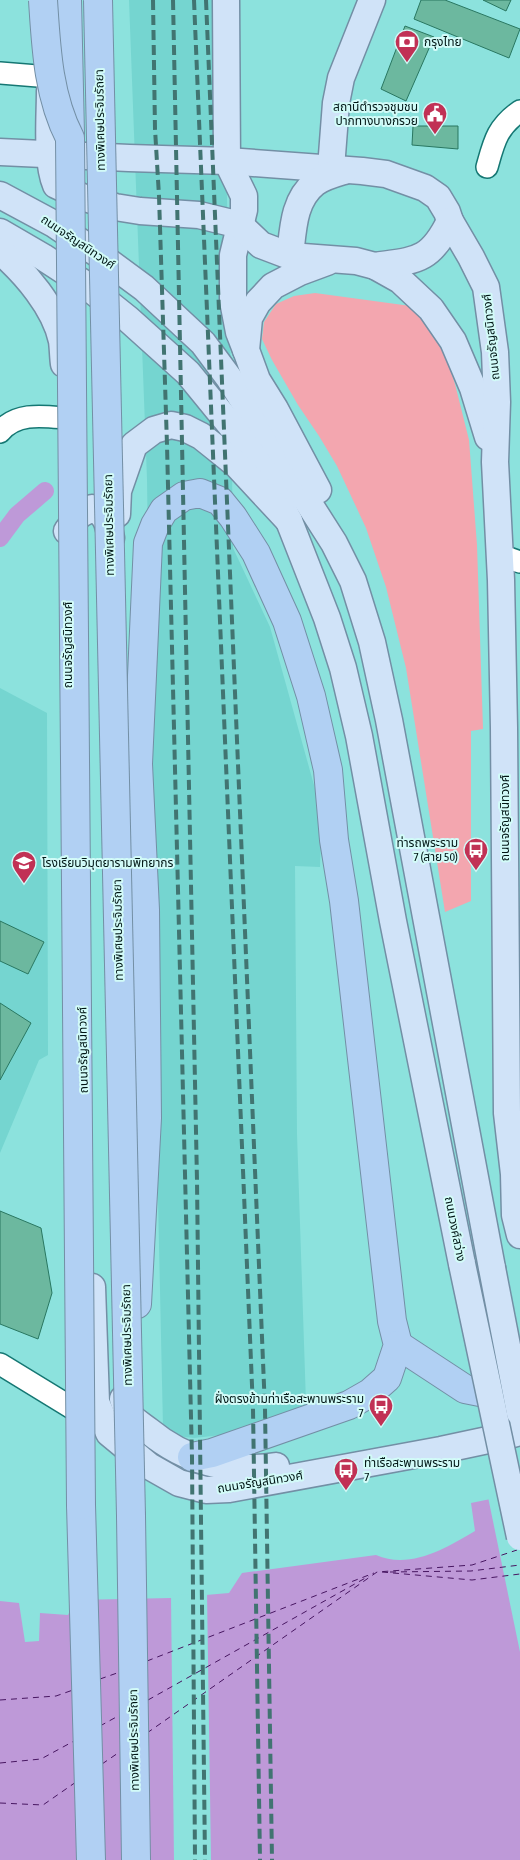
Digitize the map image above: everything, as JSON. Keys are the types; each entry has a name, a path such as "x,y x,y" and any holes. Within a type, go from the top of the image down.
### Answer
{"highway":[{"path":"45,0 47,50 53,91 59,114 57,138"},
{"path":"66,0 57,138 81,1476 91,1860"},
{"name":"ทางพิเศษประจิมรัถยา","path":"98,0 136,1860"},
{"path":"127,1360 137,1306 147,1118 145,910 138,764 148,543 155,525 164,510 184,496 200,493 220,501 233,517 256,553 287,621 311,696 328,770 334,840 344,901 392,1321 398,1345 388,1378 370,1394 349,1405 212,1453 192,1457"},
{"path":"398,1345 466,1389 505,1397 520,1387"}],"main road":[{"path":"45,0 50,77 57,138"},
{"path":"109,0 109,132 116,148 129,158"},
{"path":"226,0 227,161 244,196 244,210 233,255 233,301 239,332 258,380 316,484 334,543"},
{"path":"290,256 294,220 301,199 315,182 339,169 336,103 341,78 372,0"},
{"name":"ถนนจรัญสนิทวงศ์","path":"9,153 57,138 129,158 227,161 339,169 386,174 425,188 438,197 443,204 450,221 486,287 495,352 495,462"},
{"name":"ถนนจรัญสนิทวงศ์","path":"57,138 52,177 56,185 82,197 115,207 140,211 199,214 240,226 261,245 290,256 334,259 375,266 400,280 418,295 444,325 470,380 495,462 510,559 504,718 507,1113 517,1181 515,1215 520,1235"},
{"name":"ถนนจรัญสนิทวงศ์","path":"0,195 54,224 98,254 144,288 203,343 245,402 334,543 353,581 372,642 389,720 520,1413"},
{"path":"375,266 412,261 423,256 442,238 450,221"},
{"name":"ถนนจรัญสนิทวงศ์","path":"0,232 83,283 128,319 188,373 237,433 263,470 289,520 327,618 343,668 359,736 393,921"},
{"name":"ถนนจรัญสนิทวงศ์","path":"0,251 22,271 39,294 62,340 67,531 70,885 82,988 84,1144 96,1402 107,1430 149,1466 179,1483 206,1490 229,1489 432,1452 502,1438 520,1432"},
{"path":"246,350 249,318 258,302 274,286 300,272 334,259"},
{"name":"ถนนจรัญสนิทวงศ์","path":"289,520 237,465 216,448 201,436 185,428 171,425 154,430 134,445 118,492 115,553 122,881 115,999 113,1299 116,1358 121,1395 131,1416 166,1445 192,1457 227,1468 260,1469 310,1461 479,1427 514,1414 520,1408"},
{"path":"67,531 79,515 92,508 101,512 107,520 115,553"},
{"name":"ถนนวงศ์สว่าง","path":"393,921 462,1264 520,1537"}],"street":[{"path":"0,73 50,77"},
{"path":"487,168 493,144 499,130 520,111"},
{"path":"0,432 18,419 26,417 65,418"},
{"path":"0,1364 107,1430"}],"shaded area":[{"path":"129,0 222,0 230,318 233,548 270,627 322,814 320,867 295,866 297,1134 306,1403 283,1419 239,1433 194,1438 176,1436 163,1427 156,1108 147,479"},
{"path":"315,293 418,307 443,347 455,384 469,440 477,545 483,729 471,731 471,901 445,912 406,668 386,587 366,528 337,466 298,405 262,339 264,322 276,304 294,296"},
{"name":"โรงเรียนวิมุตยารามพิทยากร","path":"0,688 47,713 48,1055 39,1060 0,1153"},
{"path":"520,1493 520,1860 0,1860 0,1601 19,1603 25,1642 39,1641 40,1613 68,1615 75,1600 171,1598 229,1593 242,1573 376,1555 402,1560 427,1555 475,1531 471,1503"}],"pier":[{"path":"520,1490 520,1652 488,1497"},
{"path":"207,1592 211,1860 174,1860 171,1596"}],"building":[{"path":"421,0 445,0 520,29 509,58 414,19"},
{"path":"483,0 511,0 506,11"},
{"name":"กรุงไทย","path":"405,26 434,37 406,101 381,89"},
{"name":"สถานีตำรวจชุมชน ปากทางบางกรวย","path":"413,126 458,126 458,149 412,145"},
{"path":"0,921 44,942 28,974 0,961"},
{"path":"0,1003 31,1023 0,1080"},
{"path":"0,1211 41,1228 52,1293 38,1339 0,1324"}],"waterway":[{"path":"0,538 17,515 45,491"}],"ferry route":[{"path":"147,1733 377,1572 472,1565 517,1550"},
{"path":"390,1572 471,1571 520,1565"},
{"path":"382,1572 472,1580 520,1574"},
{"path":"147,1661 374,1573"},
{"path":"148,1700 369,1576"},
{"path":"100,1679 120,1672"},
{"path":"0,1700 56,1696 73,1690"},
{"path":"100,1726 120,1715"},
{"path":"0,1763 41,1759 74,1741"},
{"path":"102,1764 121,1751"},
{"path":"0,1803 43,1805 76,1782"}],"railway":[{"path":"153,0 155,129 167,445 192,1457 195,1860"},
{"path":"173,0 197,1181 205,1860"},
{"path":"194,0 253,1409 260,1860"},
{"path":"206,0 265,1409 272,1860"}],"place":[{"name":"กรุงไทย","path":"407,63"},
{"name":"สถานีตำรวจชุมชน ปากทางบางกรวย","path":"435,135"},
{"name":"ท่ารถพระราม 7 (สาย 50)","path":"476,871"},
{"name":"โรงเรียนวิมุตยารามพิทยากร","path":"24,884"},
{"name":"ฝั่งตรงข้ามท่าเรือสะพานพระราม 7","path":"381,1427"},
{"name":"ท่าเรือสะพานพระราม 7","path":"346,1491"}]}
